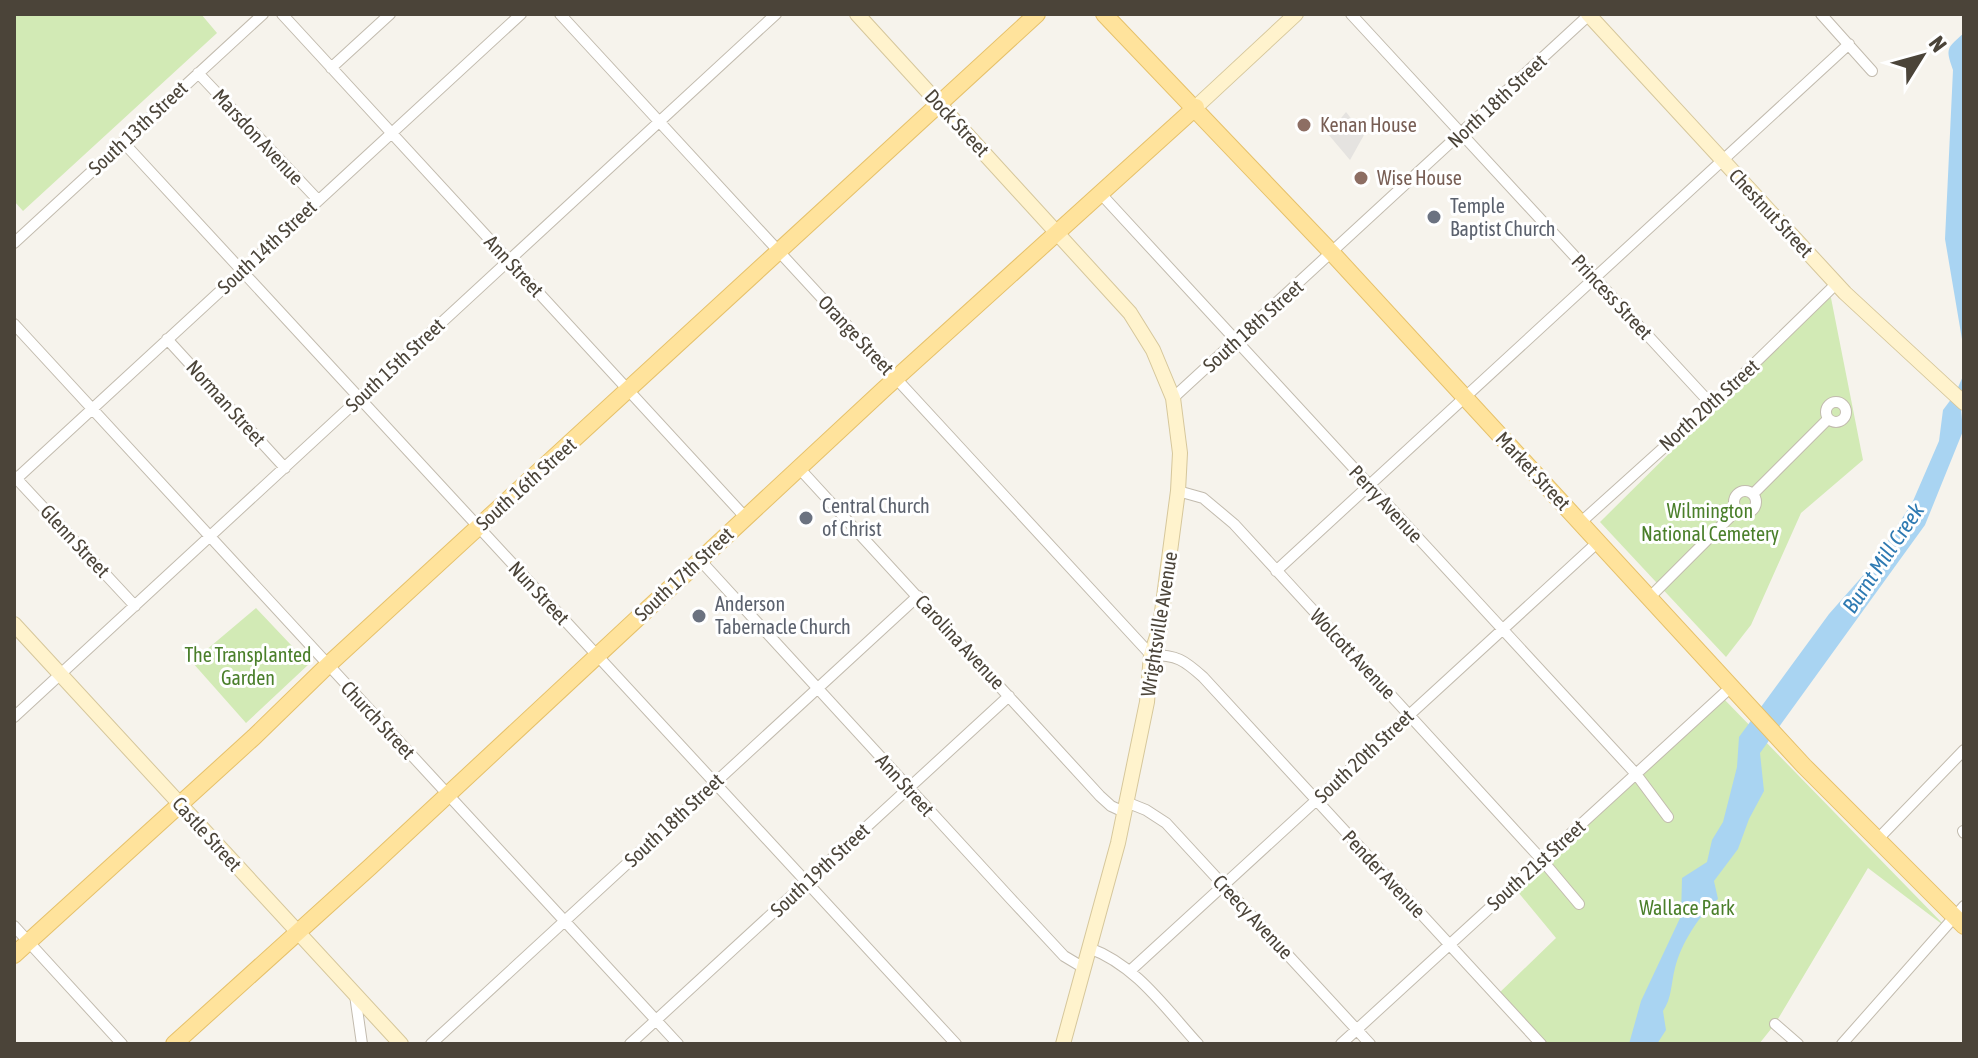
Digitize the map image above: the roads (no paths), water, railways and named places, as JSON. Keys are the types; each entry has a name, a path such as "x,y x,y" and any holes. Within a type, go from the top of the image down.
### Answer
{"main road":[{"name":"South 16th Street","path":"14,955 1037,14"},
{"name":"Market Street","path":"1104,14 1196,107 1876,841 1961,917"},
{"name":"South 17th Street","path":"174,1044 1196,107"}],"street":[{"name":"South 13th Street","path":"14,243 263,14"},
{"name":"Ann Street","path":"282,14 746,518"},
{"path":"331,68 390,14"},
{"name":"South 14th Street","path":"15,478 521,14"},
{"name":"Orange Street","path":"560,14 1151,655"},
{"name":"South 15th Street","path":"14,717 776,14"},
{"name":"Dock Street","path":"857,14 1058,232"},
{"path":"1196,107 1296,14"},
{"name":"Princess Street","path":"1351,14 1711,404"},
{"name":"North 18th Street","path":"1333,254 1589,14"},
{"name":"Chestnut Street","path":"1589,14 1836,284 1964,403"},
{"path":"1821,14 1872,71"},
{"path":"1276,571 1849,44"},
{"name":"Marsdon Avenue","path":"198,73 318,200"},
{"name":"Nun Street","path":"123,142 956,1044"},
{"name":"Perry Avenue","path":"1101,194 1636,774 1668,817"},
{"name":"Wrightsville Avenue","path":"1058,232 1130,313 1153,350 1173,398 1180,453 1160,627 1151,655 1147,702 1125,807 1063,1044"},
{"name":"South 18th Street","path":"1173,398 1333,254"},
{"name":"North 20th Street","path":"1580,523 1711,404 1836,284"},
{"name":"Church Street","path":"14,324 678,1044"},
{"name":"Norman Street","path":"167,339 285,468"},
{"path":"1753,494 1828,419"},
{"name":"Carolina Avenue","path":"799,468 1100,796 1111,806 1125,807"},
{"name":"Glenn Street","path":"15,478 135,606"},
{"name":"Wolcott Avenue","path":"1178,491 1195,494 1216,507 1579,904"},
{"path":"1747,491 1753,494 1756,501 1754,509 1744,514 1737,510 1734,501 1737,494 1747,491"},
{"path":"1649,598 1737,510"},
{"name":"South 20th Street","path":"1131,970 1598,542"},
{"name":"Ann Street","path":"700,560 1064,956 1084,968"},
{"name":"South 18th Street","path":"431,1044 918,596"},
{"name":"Castle Street","path":"14,624 401,1044"},
{"name":"Pender Avenue","path":"1151,655 1172,655 1190,665 1541,1044"},
{"name":"South 21st Street","path":"1341,1044 1731,687"},
{"name":"South 19th Street","path":"630,1044 1009,696"},
{"path":"1876,841 1964,750"},
{"name":"Creecy Avenue","path":"1125,807 1146,810 1166,823 1370,1044"},
{"path":"1842,1044 1961,917"},
{"path":"14,926 122,1044"},
{"path":"1089,948 1131,970 1198,1044"},
{"path":"355,995 362,1044"},
{"path":"1775,1024 1798,1044"}],"water":[{"path":"1964,33 1964,351 1945,239 1953,70 1948,53 1951,45"},
{"name":"Burnt Mill Creek","path":"1964,374 1963,431 1925,525 1760,753 1764,791 1738,849 1714,881 1718,899 1698,922 1682,949 1663,1011 1666,1030 1657,1044 1629,1044 1641,1001 1681,916 1682,878 1707,862 1712,840 1723,822 1737,767 1739,737 1829,614 1874,563 1913,501 1939,441 1943,410"}],"place":[{"name":"Kenan House","path":"1304,125"},
{"name":"Wise House","path":"1361,178"},
{"name":"Temple Baptist Church","path":"1434,217"},
{"name":"Central Church of Christ","path":"806,518"},
{"name":"Anderson Tabernacle Church","path":"699,616"}],"park label":[{"name":"Wilmington National Cemetery","path":"1710,522"},
{"name":"The Transplanted Garden","path":"248,666"},
{"name":"Wallace Park","path":"1687,908"}]}
